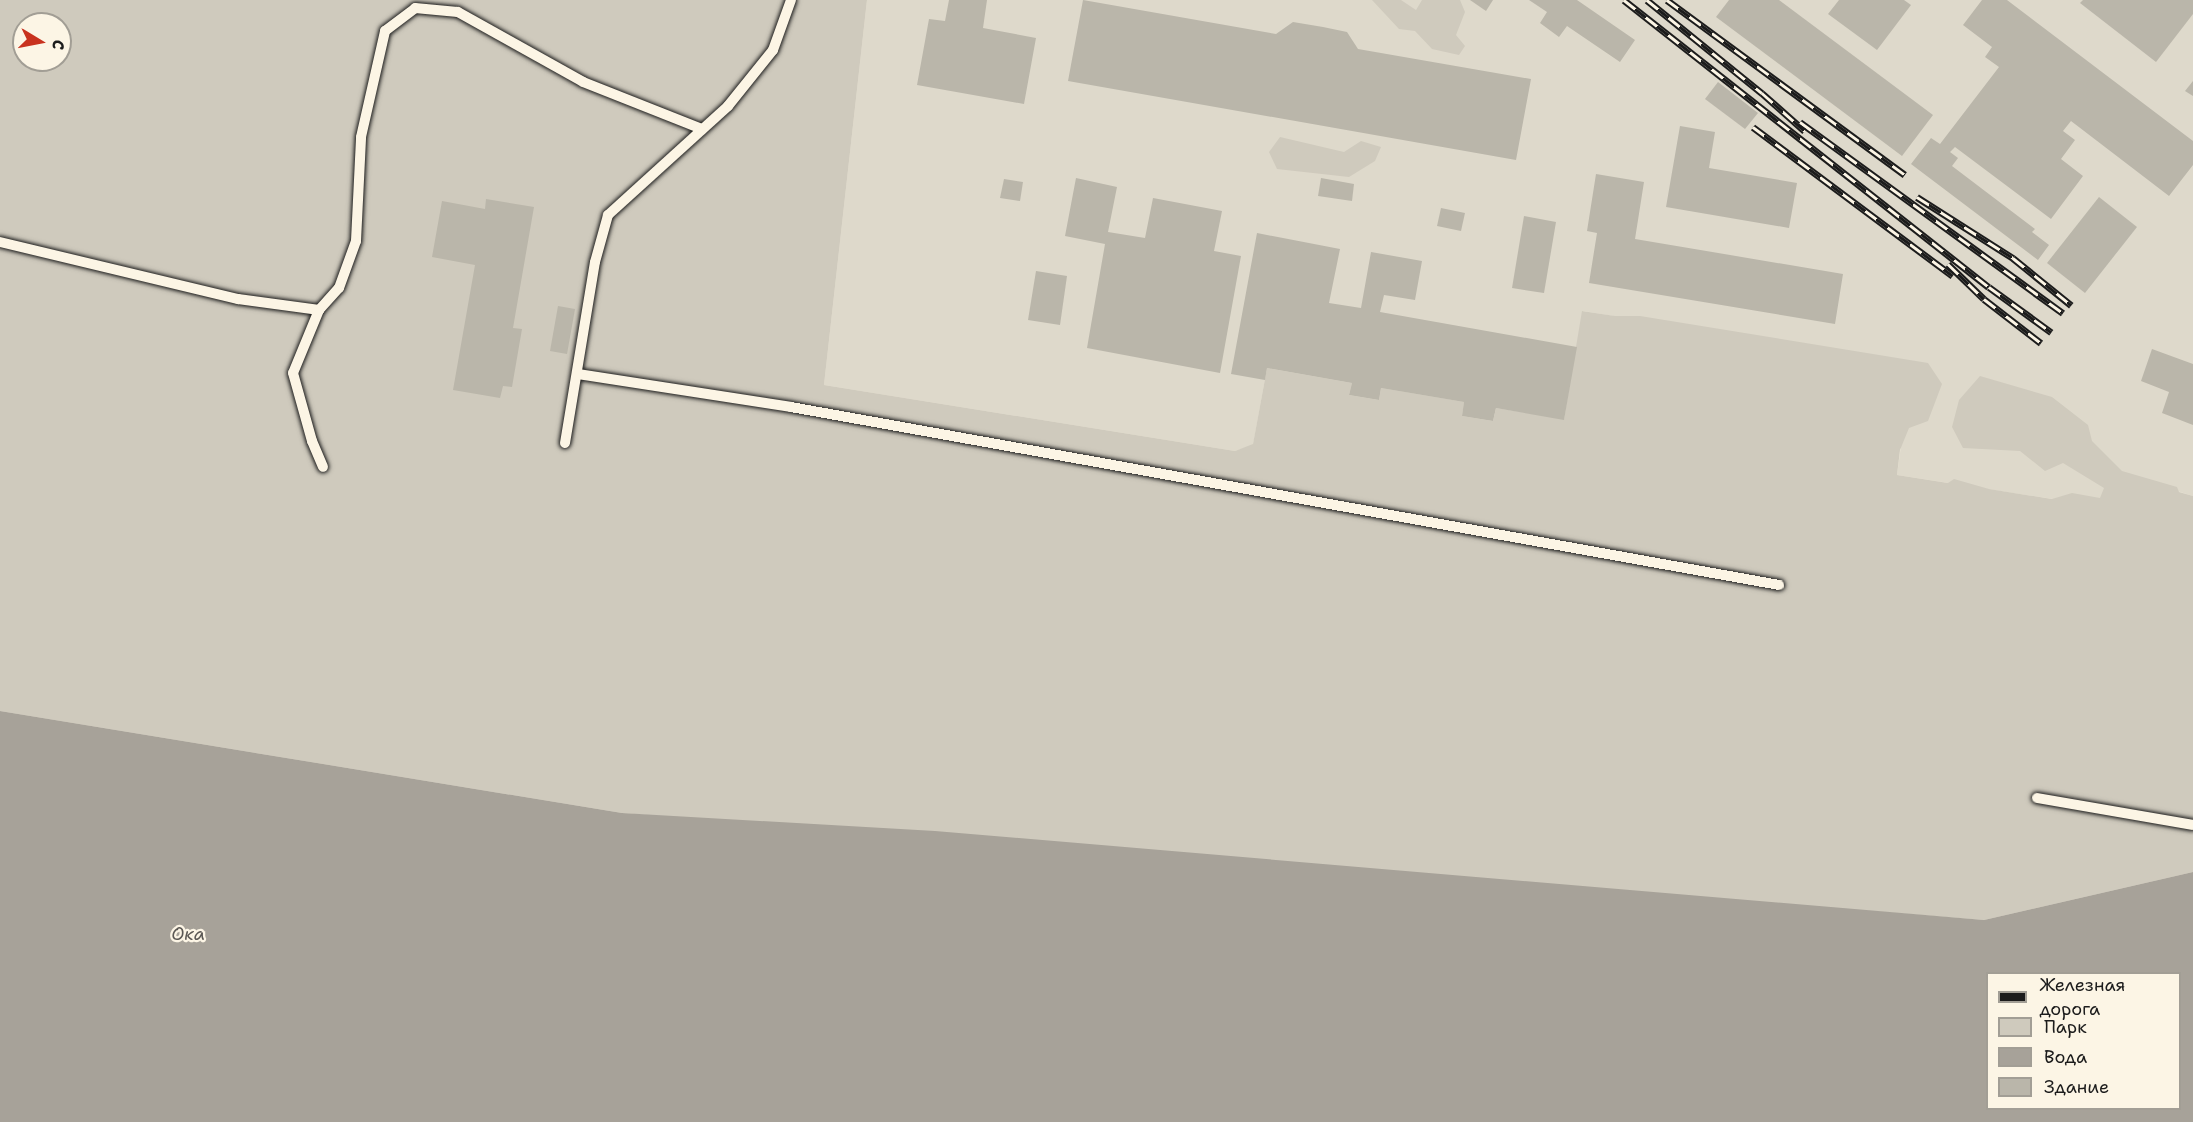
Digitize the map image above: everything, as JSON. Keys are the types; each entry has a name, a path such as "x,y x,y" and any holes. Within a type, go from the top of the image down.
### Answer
{"lane":[{"path":"565,443 595,262 608,215 728,106 773,50 791,0"},
{"path":"323,467 312,441 293,373 319,310 339,288 356,242 361,137 385,31 415,8 458,12 583,82 702,129"},
{"path":"0,242 238,299 319,310"},
{"path":"578,374 791,407 1779,585"},
{"path":"2037,798 2193,825"}],"shaded area":[{"path":"867,0 2193,0 2193,496 2126,475 2111,508 1897,475 1912,365 1583,311 1564,420 1495,408 1493,421 1462,416 1381,388 1379,400 1349,395 1351,383 1267,368 1253,445 1235,451 824,385"}],"green space":[{"path":"0,0 867,0 824,385 1235,451 1253,444 1267,368 1352,383 1349,395 1379,400 1381,388 1464,402 1462,416 1493,421 1496,408 1564,419 1582,311 1615,316 1640,316 1928,363 1942,384 1928,421 1909,428 1900,450 1897,475 1948,483 1954,479 1989,489 2052,499 2072,493 2100,498 2104,488 2063,463 2045,471 2020,451 1963,448 1952,427 1959,400 1980,376 2052,397 2088,425 2092,441 2122,471 2177,487 2179,492 2193,496 2193,872 1984,920 622,813 0,711"},
{"path":"1372,0 1401,0 1416,10 1422,0 1460,0 1465,12 1456,35 1465,46 1459,55 1432,49 1415,31 1399,29"},
{"path":"1280,137 1344,152 1361,141 1381,147 1375,161 1349,177 1277,169 1269,152"}],"water":[{"name":"Ока","path":"0,711 622,813 935,831 1984,920 2193,872 2193,1122 0,1122"}],"building":[{"path":"949,0 987,0 983,28 1036,38 1024,104 917,85 929,19 945,21"},
{"path":"1083,0 1276,34 1293,22 1323,27 1347,32 1358,49 1531,79 1516,160 1068,81"},
{"path":"1470,0 1493,0 1486,11"},
{"path":"1529,0 1577,0 1635,40 1620,62 1567,26 1559,37 1540,23 1547,12"},
{"path":"1729,0 1779,0 1933,115 1902,156 1716,17"},
{"path":"1839,0 1904,0 1911,5 1877,50 1828,14"},
{"path":"1982,0 2007,0 2193,141 2193,165 2169,196 2071,121 2063,131 2075,140 2061,159 2083,176 2051,219 1955,147 1950,152 1958,158 1952,166 2035,229 2032,232 2049,245 2038,260 1911,164 1931,138 1940,144 1999,67 1985,57 1992,47 1963,25"},
{"path":"2083,0 2193,0 2193,14 2156,62 2080,3"},
{"path":"2193,81 2193,96 2185,91"},
{"path":"1718,82 1758,113 1745,129 1705,99"},
{"path":"1680,126 1715,132 1709,168 1797,183 1789,228 1666,207"},
{"path":"1596,174 1644,182 1635,239 1843,274 1835,324 1589,283 1597,233 1587,231"},
{"path":"1076,178 1117,187 1108,232 1145,238 1153,198 1222,211 1214,251 1241,256 1220,373 1087,348 1105,244 1065,236"},
{"path":"1321,178 1354,184 1352,201 1318,196"},
{"path":"1004,179 1023,182 1020,201 1000,198"},
{"path":"2099,197 2137,227 2085,293 2047,263"},
{"path":"486,199 534,207 513,328 522,329 512,387 503,386 500,398 453,390 475,265 432,257 442,201 485,209"},
{"path":"1441,208 1465,213 1461,231 1437,226"},
{"path":"1524,216 1556,222 1544,293 1512,288"},
{"path":"1257,233 1340,249 1329,303 1361,308 1371,252 1422,261 1415,300 1384,295 1380,312 1577,347 1564,420 1496,408 1493,421 1462,416 1464,402 1381,388 1379,400 1349,395 1352,383 1267,368 1265,380 1231,374"},
{"path":"1036,271 1067,276 1060,325 1028,320"},
{"path":"558,306 575,309 567,354 550,351"},
{"path":"2152,349 2193,364 2193,425 2162,413 2169,392 2141,381"}],"railway":[{"path":"1624,0 1989,287 2051,332"},
{"path":"1647,0 1762,93 1805,131"},
{"path":"1667,0 1905,175"},
{"path":"1800,122 2063,313"},
{"path":"1753,127 1953,276"},
{"path":"1917,197 2013,258 2071,305"},
{"path":"1948,264 1984,299 2041,343"}]}
